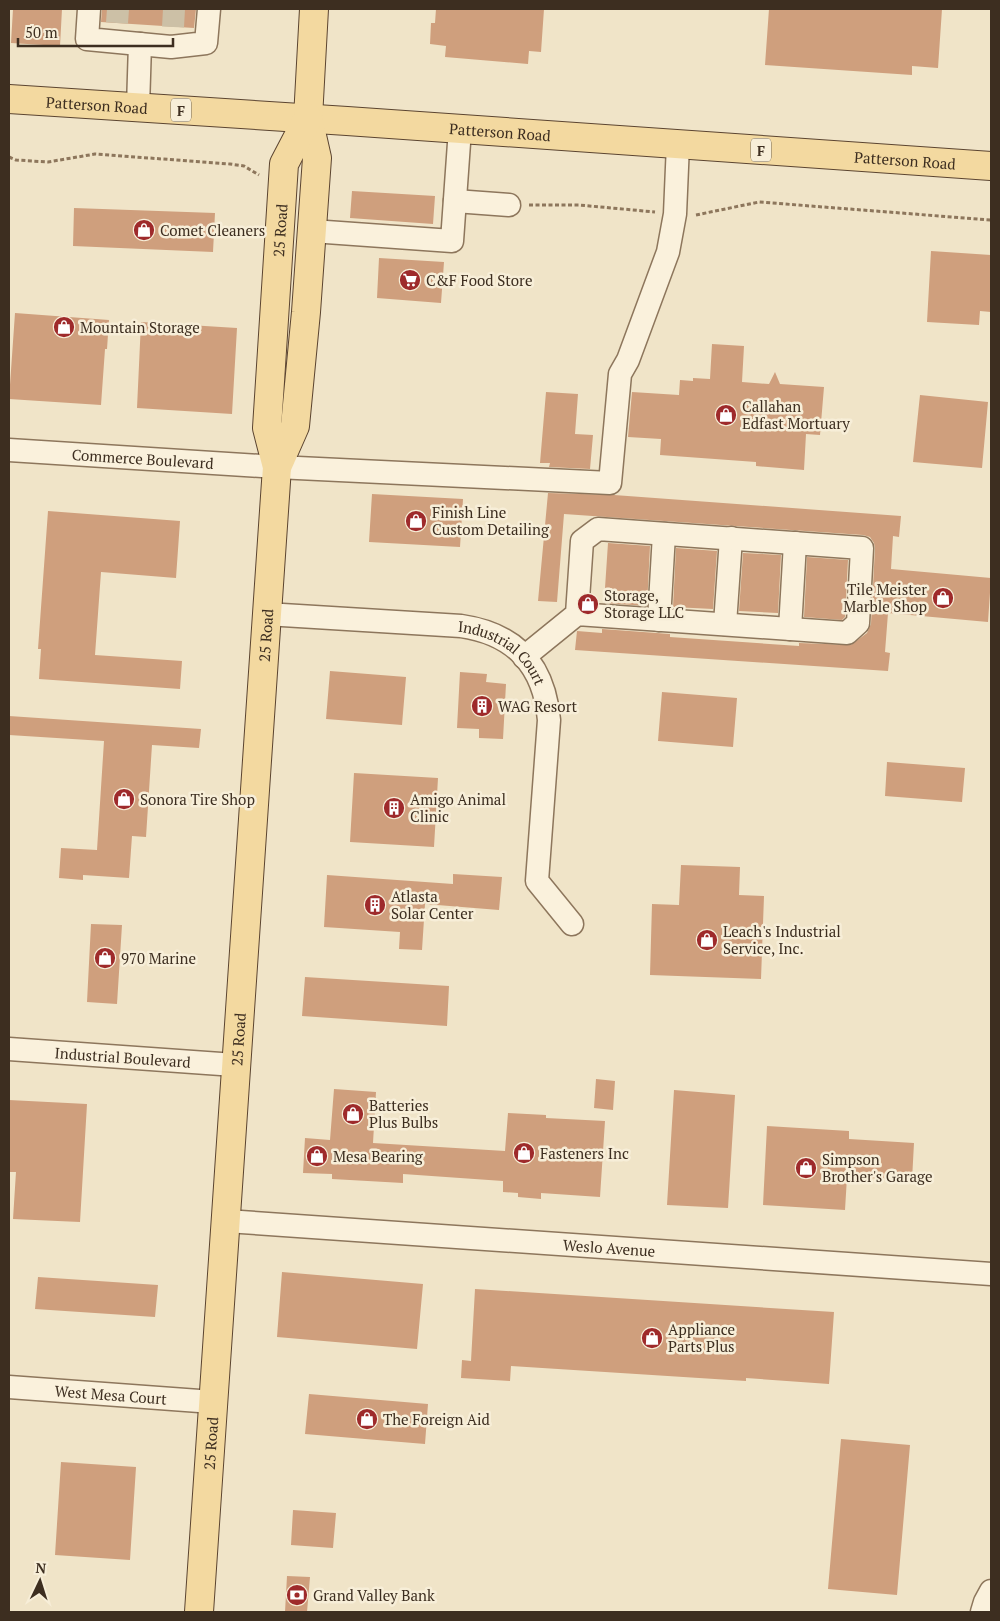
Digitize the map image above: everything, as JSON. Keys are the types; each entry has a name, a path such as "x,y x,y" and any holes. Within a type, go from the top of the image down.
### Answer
{"main road":[{"name":"25 Road","path":"277,467 295,426 306,312 317,158 308,118 314,9"},
{"name":"Patterson Road","path":"9,99 991,166"},
{"name":"25 Road","path":"199,1612 277,467 267,428 284,164 308,118"}],"street":[{"path":"89,9 87,39 116,33 140,44 172,37 206,43 209,9"},
{"path":"138,107 140,44"},
{"path":"312,231 452,241 460,129"},
{"path":"675,214 678,144"},
{"path":"455,201 508,205"},
{"name":"Commerce Boulevard","path":"9,450 277,467 610,483 620,374 628,360 668,252 675,214"},
{"path":"524,657 577,614 847,633 858,623 862,548 598,529 582,541 577,614"},
{"path":"659,620 664,534"},
{"path":"725,624 731,538"},
{"path":"790,629 796,543"},
{"name":"Industrial Court","path":"266,614 476,628 506,642 524,657 540,679 549,720 537,881 572,924"},
{"name":"Industrial Boulevard","path":"9,1049 235,1065"},
{"name":"Weslo Avenue","path":"226,1221 991,1274"},
{"name":"West Mesa Court","path":"9,1387 213,1402"},
{"path":"982,1612 991,1591"}],"path":[{"path":"9,157 16,160 48,162 94,154 230,164 244,166 265,176"},
{"path":"508,205 578,206 693,216 759,202 991,220"}],"building":[{"path":"13,9 62,9 60,46 11,43"},
{"path":"102,9 196,9 194,28 101,22"},
{"path":"436,9 544,9 541,52 529,51 528,64 445,57 446,46 430,44 431,23 435,23"},
{"path":"769,9 942,9 938,68 912,66 912,75 765,65"},
{"path":"352,191 435,196 433,224 350,218"},
{"name":"Comet Cleaners","path":"74,208 215,213 213,252 73,246"},
{"path":"931,251 991,255 991,312 980,311 979,325 927,322"},
{"name":"C&F Food Store","path":"379,258 444,262 441,303 377,298"},
{"path":"15,313 109,320 101,405 9,399"},
{"path":"141,322 237,328 232,414 137,408"},
{"name":"Callahan Edfast Mortuary","path":"712,344 744,346 742,382 769,384 775,372 780,384 824,387 820,435 806,434 804,470 756,466 756,462 660,455 661,439 628,437 632,392 679,395 680,380 693,381 693,378 710,379"},
{"path":"546,392 578,394 575,434 593,435 590,469 549,467 550,463 540,463"},
{"path":"920,395 988,402 982,468 913,462"},
{"path":"548,493 614,495 901,516 899,537 893,536 891,569 991,578 988,622 888,613 885,652 890,653 888,671 575,650 577,631 602,633 602,629 670,634 670,637 799,646 799,643 851,645 867,633 871,624 875,548 870,537 863,535 564,514 557,602 538,601"},
{"name":"Finish Line Custom Detailing","path":"372,494 463,499 460,547 369,542"},
{"path":"48,511 180,521 176,578 101,572 95,655 182,661 180,689 39,679 41,649 38,649"},
{"path":"608,543 650,546 647,606 604,603"},
{"path":"676,548 717,551 713,609 673,607"},
{"path":"743,553 781,555 778,613 739,611"},
{"path":"807,557 848,560 845,617 842,620 804,617"},
{"path":"330,671 406,677 402,725 326,719"},
{"name":"WAG Resort","path":"460,672 487,674 486,682 506,684 503,739 479,738 479,729 457,728"},
{"path":"662,692 737,698 733,747 658,741"},
{"path":"9,716 201,729 199,748 152,745 146,837 132,836 129,878 83,875 83,880 59,878 61,848 97,850 104,741 9,735"},
{"path":"887,762 965,768 962,802 885,796"},
{"name":"Amigo Animal Clinic","path":"354,773 438,778 434,847 350,842"},
{"name":"Leach's Industrial Service, Inc.","path":"681,865 740,867 739,895 764,896 761,979 650,975 652,904 679,905"},
{"name":"Atlasta Solar Center","path":"453,874 502,877 499,910 425,904 422,950 399,949 400,932 324,927 327,875 453,884"},
{"name":"970 Marine","path":"91,924 122,925 117,1004 87,1002"},
{"path":"305,977 449,986 447,1026 302,1016"},
{"path":"596,1079 615,1081 613,1110 594,1108"},
{"path":"334,1089 376,1092 373,1143 505,1151 508,1113 546,1115 546,1118 605,1121 600,1197 541,1193 541,1199 518,1197 518,1193 503,1192 503,1181 403,1174 403,1183 332,1179 332,1174 303,1173 305,1138 330,1140"},
{"path":"674,1090 735,1095 728,1208 667,1205"},
{"path":"9,1100 87,1104 80,1222 13,1219 16,1172 9,1172"},
{"name":"Simpson Brother's Garage","path":"767,1126 849,1131 849,1139 914,1143 912,1180 847,1177 845,1210 763,1205"},
{"path":"282,1272 423,1284 417,1349 277,1337"},
{"path":"38,1277 158,1285 155,1317 35,1309"},
{"path":"475,1289 834,1312 829,1384 746,1378 746,1381 511,1366 510,1381 461,1378 462,1360 471,1361"},
{"name":"The Foreign Aid","path":"309,1394 428,1404 425,1444 305,1434"},
{"path":"841,1439 910,1445 897,1595 828,1589"},
{"path":"61,1462 136,1467 130,1560 55,1555"},
{"path":"293,1510 336,1513 333,1548 291,1545"},
{"name":"Grand Valley Bank","path":"287,1576 310,1577 307,1612 285,1612"}],"tunnel":[{"path":"117,23 118,9"},
{"path":"173,27 174,9"}],"place":[{"name":"Comet Cleaners","path":"144,230"},
{"name":"C&F Food Store","path":"410,280"},
{"name":"Mountain Storage","path":"64,327"},
{"name":"Callahan Edfast Mortuary","path":"726,415"},
{"name":"Finish Line Custom Detailing","path":"416,521"},
{"name":"Tile Meister Marble Shop","path":"943,598"},
{"name":"Storage, Storage LLC","path":"588,604"},
{"name":"WAG Resort","path":"482,706"},
{"name":"Sonora Tire Shop","path":"124,799"},
{"name":"Amigo Animal Clinic","path":"394,808"},
{"name":"Atlasta Solar Center","path":"375,905"},
{"name":"Leach's Industrial Service, Inc.","path":"707,940"},
{"name":"970 Marine","path":"105,958"},
{"name":"Batteries Plus Bulbs","path":"353,1114"},
{"name":"Fasteners Inc","path":"524,1153"},
{"name":"Mesa Bearing","path":"317,1156"},
{"name":"Simpson Brother's Garage","path":"806,1168"},
{"name":"Appliance Parts Plus","path":"652,1338"},
{"name":"The Foreign Aid","path":"367,1419"},
{"name":"Grand Valley Bank","path":"297,1595"}]}
